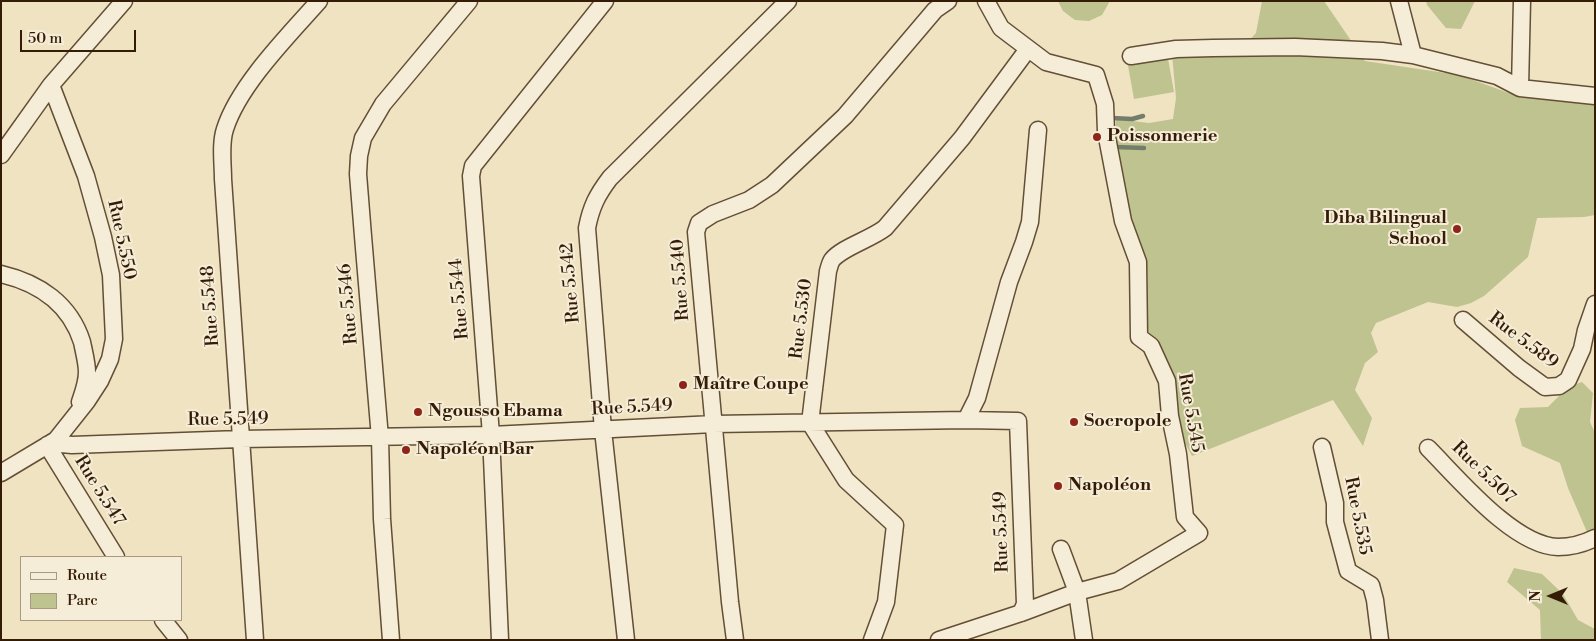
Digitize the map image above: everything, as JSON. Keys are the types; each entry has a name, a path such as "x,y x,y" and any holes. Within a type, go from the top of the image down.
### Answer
{"street":[{"path":"1,155 51,85 124,1"},
{"name":"Rue 5.548","path":"255,640 223,179 224,131 232,111 263,65 319,1"},
{"name":"Rue 5.546","path":"391,640 382,519 380,438 358,174 359,156 363,138 383,104 469,1"},
{"name":"Rue 5.544","path":"500,640 491,435 471,176 473,166 605,1"},
{"name":"Rue 5.542","path":"626,640 603,430 586,228 597,196 610,178 788,1"},
{"name":"Rue 5.540","path":"735,640 696,232 699,223 713,214 749,200 772,185 845,116 935,10 948,1"},
{"name":"Rue 5.545","path":"939,640 969,635 1077,592 1118,581 1199,533 1185,517 1178,454 1170,416 1167,381 1151,346 1139,337 1138,262 1122,220 1106,132 1105,104 1096,75 1046,62 1001,28 986,1"},
{"path":"1399,1 1413,55"},
{"path":"1520,88 1522,1"},
{"path":"1131,56 1176,49 1295,47 1382,51 1413,55 1497,76 1520,88 1595,96"},
{"name":"Rue 5.530","path":"810,423 828,271 831,260 877,235 885,228 962,138 1028,49"},
{"name":"Rue 5.550","path":"1,473 52,443 74,419 100,381 110,359 114,339 111,276 98,220 86,176 51,85"},
{"path":"966,420 977,398 1009,282 1030,222 1038,130"},
{"path":"1,274 27,282 53,297 68,313 79,332 87,372 85,387 74,419"},
{"name":"Rue 5.589","path":"1463,320 1519,368 1545,387 1559,386 1568,380 1582,349 1595,304"},
{"name":"Rue 5.549","path":"52,443 72,445 240,439 491,435 714,424 966,420 1018,421 1025,604 1022,613"},
{"path":"810,423 846,480 895,525 886,602 872,640"},
{"name":"Rue 5.547","path":"52,443 115,556"},
{"name":"Rue 5.535","path":"1322,447 1335,503 1335,522 1342,556 1348,571 1371,585 1380,640"},
{"name":"Rue 5.507","path":"1428,448 1492,514 1534,541 1556,547 1580,545 1595,538"},
{"path":"1062,549 1077,592 1084,640"},
{"path":"164,621 179,640"}],"green space":[{"path":"1058,1 1110,1 1102,15 1089,21 1075,20 1063,11"},
{"path":"1262,1 1324,1 1365,61 1459,75 1509,93 1595,105 1595,215 1537,218 1528,257 1484,296 1471,303 1457,307 1428,302 1376,323 1371,333 1378,352 1365,363 1355,390 1372,418 1363,446 1333,400 1192,456 1180,434 1167,363 1145,326 1127,213 1116,134 1116,119 1149,123 1173,119 1176,98 1172,54 1205,56 1246,44 1256,33"},
{"path":"1426,1 1475,1 1461,29 1446,28 1427,5"},
{"path":"1167,53 1174,92 1134,99 1127,60"},
{"path":"1582,382 1593,393 1590,422 1595,433 1595,534 1587,532 1568,488 1560,463 1522,446 1515,420 1520,408 1548,407 1568,387"},
{"path":"1514,568 1542,574 1563,594 1578,620 1595,629 1595,640 1541,640 1540,610 1507,582"}],"waterway":[{"path":"1112,118 1132,119 1143,116"},
{"path":"1115,147 1144,148"}],"place":[{"name":"Poissonnerie","path":"1097,137"},
{"name":"Diba Bilingual School","path":"1457,229"},
{"name":"Maître Coupe","path":"683,385"},
{"name":"Ngousso Ebama","path":"418,412"},
{"name":"Socropole","path":"1074,422"},
{"name":"Napoléon Bar","path":"406,450"},
{"name":"Napoléon","path":"1058,486"}]}
